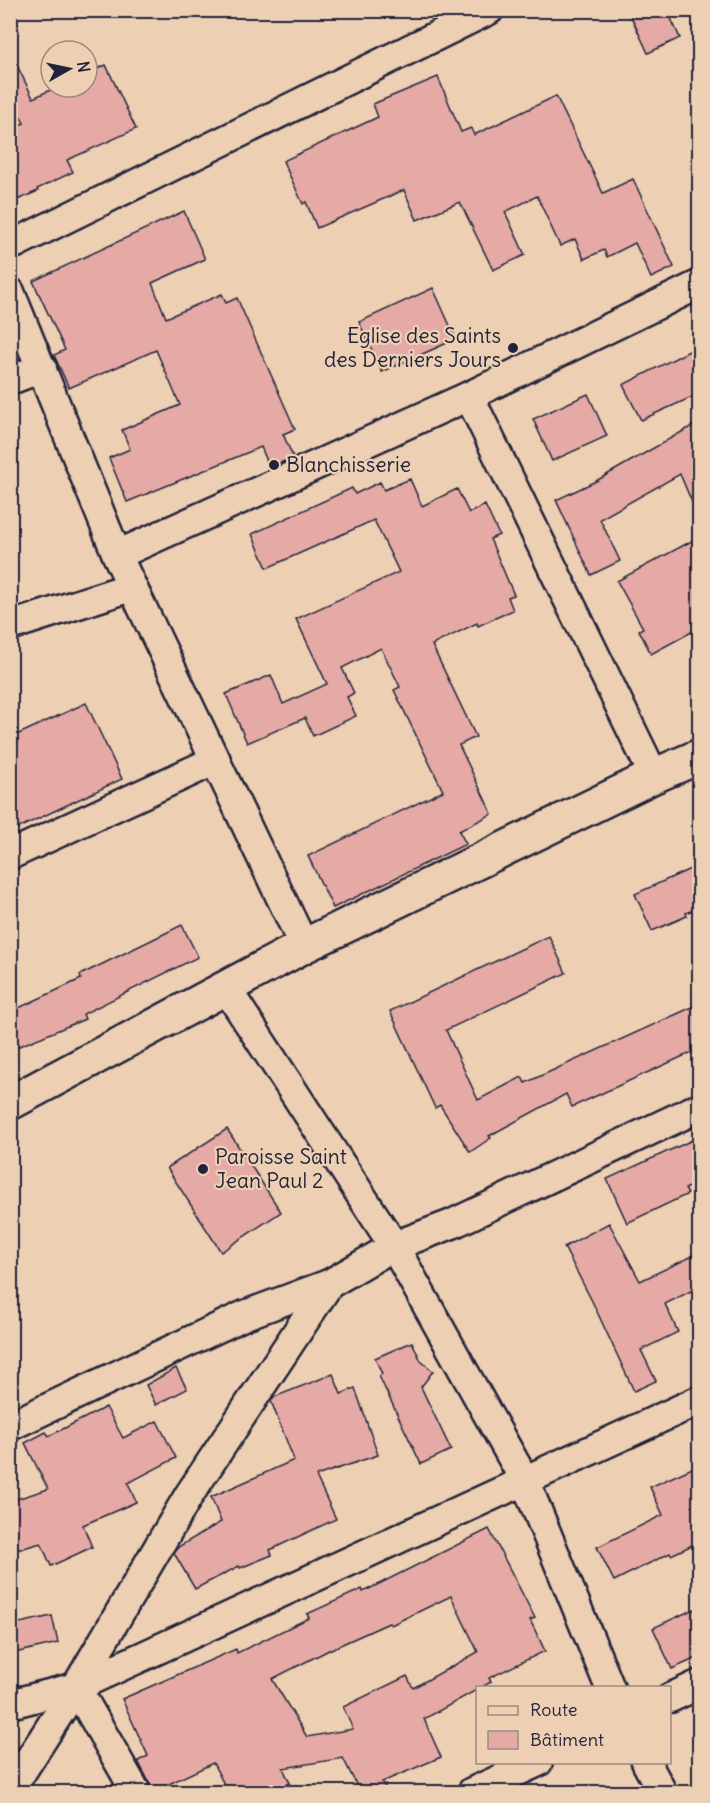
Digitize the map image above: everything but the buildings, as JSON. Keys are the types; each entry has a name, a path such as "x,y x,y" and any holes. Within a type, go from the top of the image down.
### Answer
{"street":[{"path":"10,246 489,10"},
{"path":"117,555 469,396 699,284"},
{"path":"10,292 131,587 304,946"},
{"path":"10,380 42,368"},
{"path":"469,396 654,776"},
{"path":"10,626 131,587"},
{"path":"10,1103 304,946 699,756"},
{"path":"10,855 216,760"},
{"path":"226,988 394,1246 525,1481 609,1686"},
{"path":"10,1426 244,1315 329,1284 394,1246 452,1224 699,1107"},
{"path":"10,1790 76,1687 189,1495 329,1284"},
{"path":"10,1704 76,1687 699,1400"},
{"path":"671,1697 699,1684"},
{"path":"76,1687 136,1792"},
{"path":"472,1792 534,1764"},
{"path":"647,1764 662,1792"}],"place":[{"name":"Eglise des Saints des Derniers Jours","path":"513,348"},
{"name":"Blanchisserie","path":"274,465"},
{"name":"Paroisse Saint Jean Paul 2","path":"203,1169"}]}
